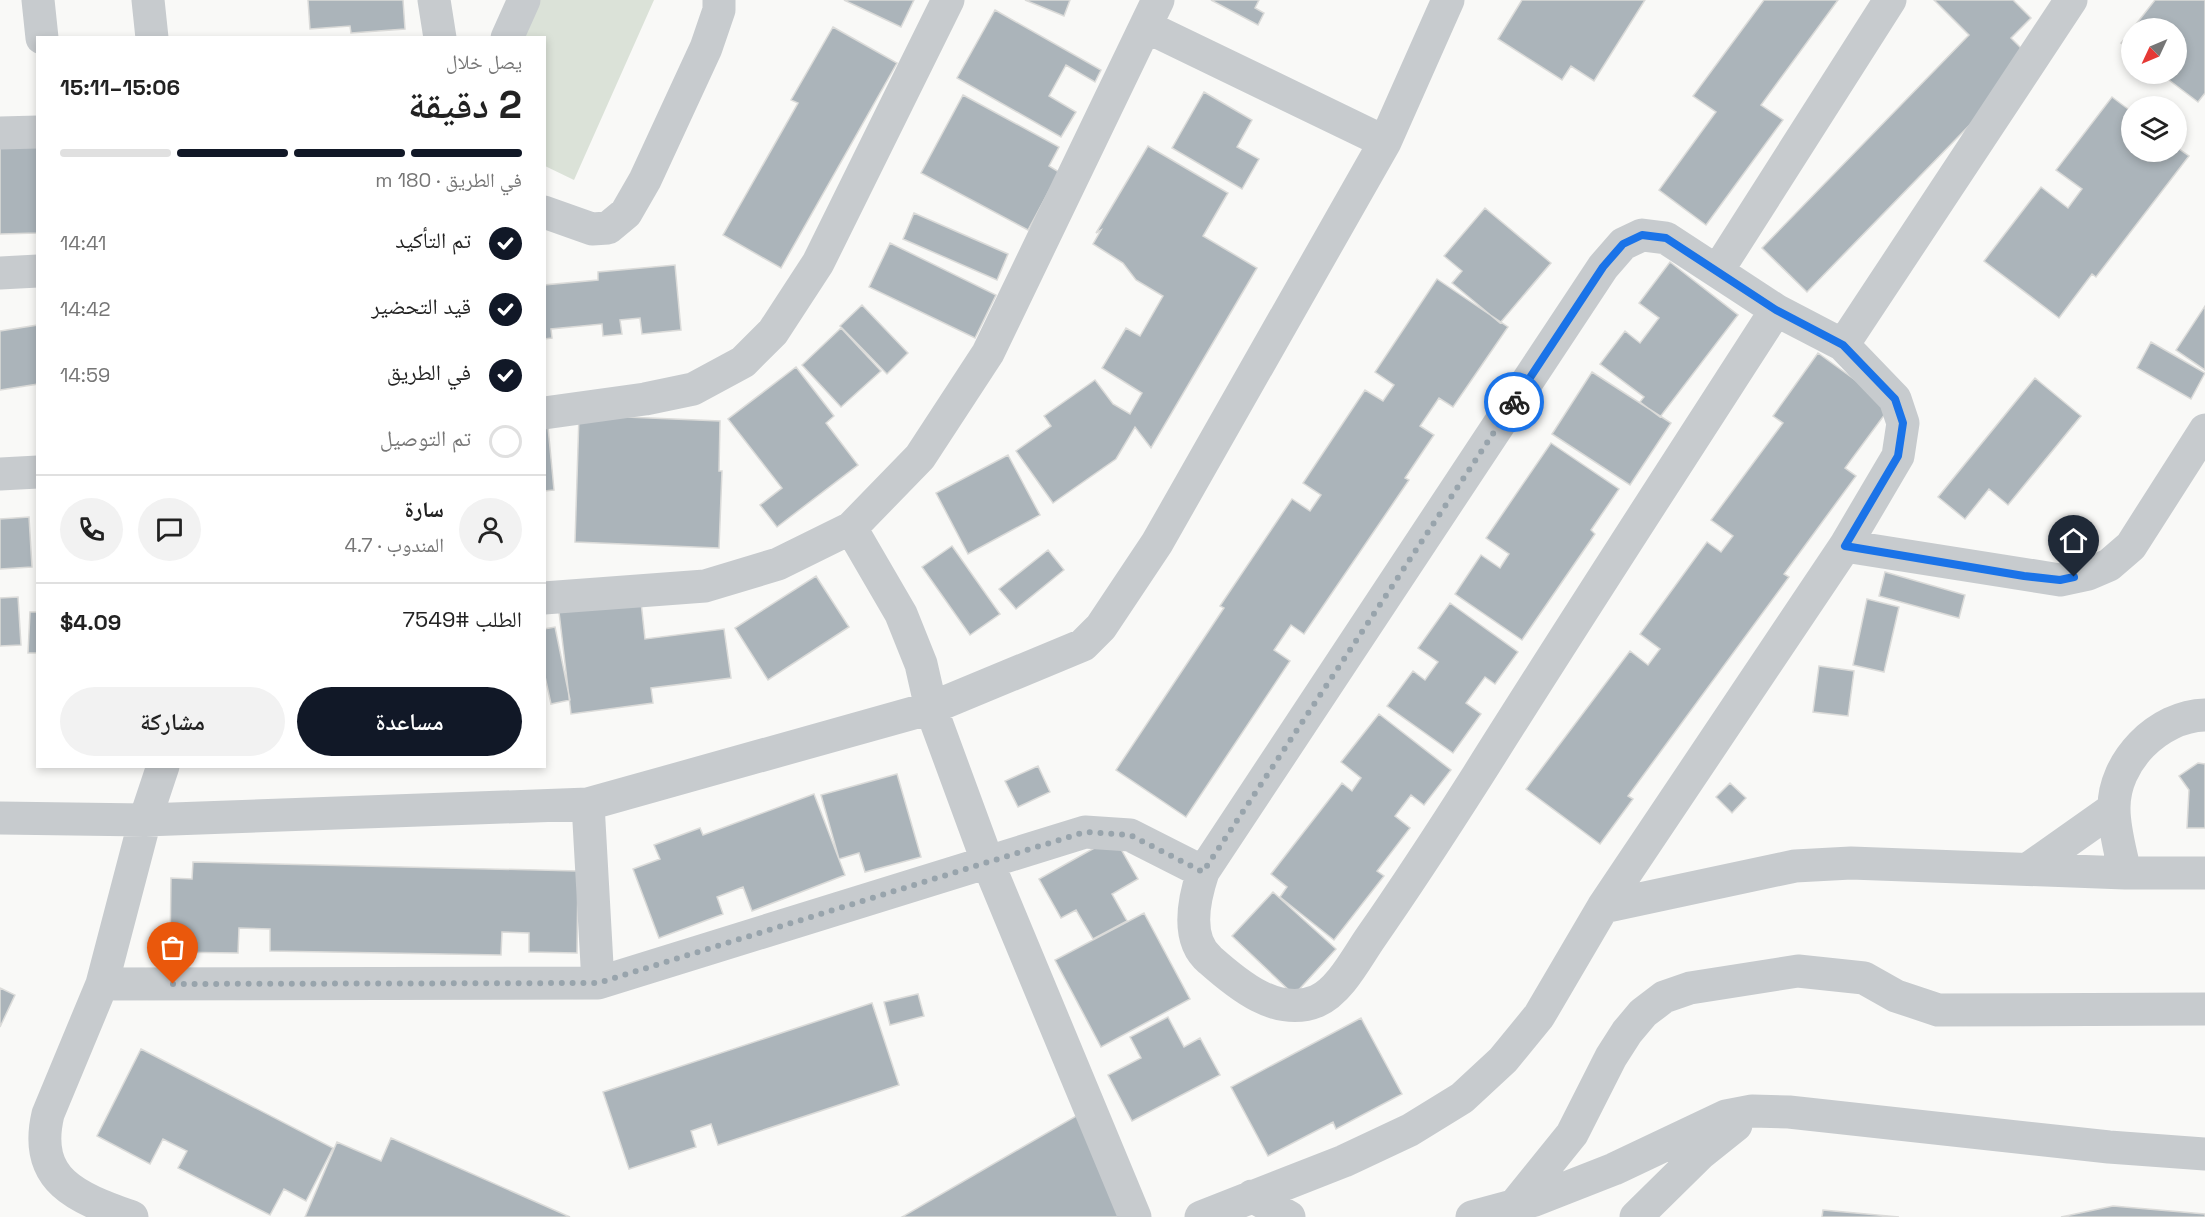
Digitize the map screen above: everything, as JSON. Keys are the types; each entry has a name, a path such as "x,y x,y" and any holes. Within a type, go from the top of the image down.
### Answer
{"street":[{"path":"38,0 42,36"},
{"path":"148,0 152,36"},
{"path":"434,0 440,36"},
{"path":"508,36 524,0"},
{"path":"546,213 592,230 608,228 626,213 706,48 719,10 719,0"},
{"path":"546,412 645,399 693,389 743,362 773,332 818,263 948,0"},
{"path":"0,818 145,820 588,804 931,708 1083,645 1101,627 1157,543 1385,142 1448,0"},
{"path":"1718,270 1890,0"},
{"path":"1843,345 2071,0"},
{"path":"546,598 705,586 778,564 851,528 920,457 988,353 1153,14 1385,142"},
{"path":"0,133 36,132"},
{"path":"1201,1217 1344,1161 1410,1130 1462,1098 1503,1060 1539,1016 1603,907 1845,546 1898,456 1903,423 1895,399 1843,345 1776,310 1666,238 1642,235 1623,244 1603,267 1203,872 1194,908 1194,927 1202,953 1232,980 1257,996 1287,1005 1317,1001 1334,987 1411,880 1776,310"},
{"path":"0,273 36,271"},
{"path":"1845,546 2060,580 2088,574 2109,565 2131,546 2205,430"},
{"path":"0,474 36,472"},
{"path":"851,528 901,614 921,664 931,708 988,863 1135,1217"},
{"path":"2125,873 2114,808 2119,779 2133,752 2168,726 2195,715 2205,715"},
{"path":"132,1217 82,1199 60,1182 48,1159 45,1130 48,1113 102,984 145,820 162,768"},
{"path":"588,804 598,983"},
{"path":"2028,869 2114,808"},
{"path":"102,984 598,983 1085,832 1130,835 1203,872"},
{"path":"1603,907 1795,866 1851,863 2125,873 2205,873"},
{"path":"1513,1207 1572,1134 1611,1057 1627,1032 1643,1013 1664,997 1690,988 1798,971 1864,978 1896,996 1938,1010 2205,1009"},
{"path":"1636,1217 1701,1153 1752,1111"},
{"path":"1472,1217 1513,1207 1614,1169 1726,1116 1752,1111 1789,1112 2109,1147 2205,1154"},
{"path":"1252,1196 1289,1217"}],"shaded area":[{"path":"515,0 654,0 574,180 546,166 546,36 499,36"}],"building":[{"path":"308,0 403,0 405,29 351,33 350,26 310,29"},
{"path":"844,0 914,0 901,27"},
{"path":"1025,0 1070,0 1064,16"},
{"path":"1211,0 1259,0 1255,8 1264,13 1258,25"},
{"path":"1522,0 1645,0 1594,81 1571,66 1562,80 1498,39"},
{"path":"1764,0 1838,0 1761,105 1783,120 1706,225 1659,190 1716,112 1693,96"},
{"path":"1934,0 2013,0 2031,18 2011,38 2033,60 1807,292 1762,248 1969,35"},
{"path":"2155,0 2205,0 2205,93 2198,102 2174,84 2187,84 2187,18 2141,18"},
{"path":"995,10 1101,70 1095,82 1066,65 1049,96 1076,112 1061,137 957,78"},
{"path":"833,27 897,63 781,268 723,235 798,103 791,100"},
{"path":"1204,92 1252,120 1237,147 1259,159 1242,189 1172,148"},
{"path":"963,95 1059,147 1049,166 1059,172 1028,230 921,173"},
{"path":"2112,97 2121,104 2121,162 2184,162 2096,277 2092,274 2059,318 1984,261 2041,187 2068,208 2082,189 2056,170"},
{"path":"0,119 36,122 36,233 0,234"},
{"path":"1148,146 1228,193 1203,236 1257,268 1151,448 1135,427 1116,459 1053,503 1016,451 1051,426 1044,416 1095,380 1113,404 1130,414 1142,393 1102,368 1126,328 1140,336 1163,296 1136,280 1123,263 1093,244 1101,230 1096,233"},
{"path":"1485,208 1551,263 1500,323 1452,283 1462,271 1444,256"},
{"path":"914,213 1008,254 997,280 903,239"},
{"path":"890,243 996,295 975,338 869,287"},
{"path":"1670,262 1738,315 1660,417 1640,402 1644,397 1600,364 1625,331 1640,343 1659,318 1639,303"},
{"path":"675,265 681,330 642,334 640,318 620,320 622,334 603,336 602,324 551,329 552,338 546,339 546,285 598,280 598,272"},
{"path":"1437,279 1508,327 1453,407 1439,398 1420,426 1434,435 1405,478 1409,480 1304,634 1291,625 1274,650 1290,661 1186,817 1116,770 1224,608 1220,606 1292,499 1310,511 1321,495 1303,483 1365,390 1383,401 1394,385 1375,372"},
{"path":"862,305 908,353 887,374 840,326"},
{"path":"2205,306 2205,370 2176,350"},
{"path":"36,325 36,384 0,390 0,331"},
{"path":"841,328 881,371 841,407 802,365"},
{"path":"2151,342 2205,373 2191,399 2137,368"},
{"path":"1818,353 1891,406 1845,468 1856,476 1784,574 1789,577 1628,796 1633,799 1600,844 1526,789 1630,651 1648,665 1660,649 1640,634 1707,542 1721,552 1733,536 1711,520 1783,423 1773,416"},
{"path":"796,367 834,416 826,423 858,465 777,527 760,505 782,488 728,419"},
{"path":"1592,372 1671,423 1630,485 1552,434"},
{"path":"2035,378 2081,416 2008,505 1989,489 1965,519 1938,497"},
{"path":"579,415 720,421 719,471 722,471 719,548 575,542"},
{"path":"546,427 548,427 554,490 546,491"},
{"path":"1551,443 1619,489 1591,530 1595,534 1522,640 1455,594 1481,555 1500,568 1509,554 1486,538"},
{"path":"1008,455 1040,515 968,554 936,493"},
{"path":"29,517 32,567 0,569 0,519"},
{"path":"952,546 1000,614 970,635 922,567"},
{"path":"1048,550 1064,570 1016,609 999,589"},
{"path":"1885,572 1965,595 1959,618 1879,596"},
{"path":"816,576 849,627 768,680 735,628"},
{"path":"18,597 21,645 0,646 0,598"},
{"path":"1867,599 1899,607 1884,672 1853,665"},
{"path":"641,602 645,639 724,629 731,678 651,688 653,703 571,714 559,612"},
{"path":"1450,603 1518,652 1495,684 1485,677 1466,703 1481,714 1453,753 1387,706 1413,671 1425,680 1438,662 1418,648"},
{"path":"30,612 36,612 36,653 28,653"},
{"path":"555,627 570,700 551,704 546,681 546,629"},
{"path":"1819,666 1854,671 1848,716 1813,712"},
{"path":"1379,714 1451,770 1424,805 1411,795 1395,816 1410,828 1377,871 1384,876 1334,940 1280,897 1287,887 1271,874 1342,783 1352,791 1361,778 1341,762"},
{"path":"2198,763 2205,764 2205,828 2187,828 2189,790 2179,776"},
{"path":"1038,766 1050,792 1018,807 1005,781"},
{"path":"897,774 921,857 865,872 859,853 839,859 821,795"},
{"path":"1730,783 1746,798 1732,813 1716,797"},
{"path":"814,794 845,875 752,911 743,887 717,897 723,914 659,938 633,869 660,859 654,845 700,828 703,835"},
{"path":"1114,837 1138,879 1112,894 1127,921 1093,939 1076,910 1061,918 1039,879"},
{"path":"193,862 578,871 577,953 529,952 529,933 502,932 501,955 270,951 270,929 239,928 238,953 170,952 171,878 192,879"},
{"path":"1273,892 1336,949 1294,995 1232,936"},
{"path":"1144,913 1190,999 1101,1047 1055,960"},
{"path":"0,988 15,995 0,1027"},
{"path":"918,994 924,1016 890,1025 884,1002"},
{"path":"872,1003 899,1085 718,1145 711,1124 691,1131 696,1147 629,1169 603,1092"},
{"path":"1168,1017 1184,1047 1200,1038 1220,1075 1132,1121 1108,1075 1141,1058 1130,1037"},
{"path":"1361,1018 1402,1094 1336,1129 1333,1122 1268,1156 1231,1087"},
{"path":"141,1049 333,1148 306,1201 284,1189 270,1215 178,1168 187,1151 163,1139 150,1164 97,1136"},
{"path":"1083,1112 1126,1217 902,1217"},
{"path":"391,1138 570,1217 305,1217 337,1142 381,1161"},
{"path":"2113,1206 2205,1214 2205,1217 2061,1217"},
{"path":"1823,1210 1899,1217 1822,1217"}],"way so far":[{"path":"173,984 598,983 1085,832 1130,835 1203,872 1514,402"}],"route":[{"path":"1514,402 1603,267 1623,244 1642,235 1666,238 1776,310 1843,345 1895,399 1903,423 1898,456 1845,546 2024,576 2060,580 2074,577"}]}
